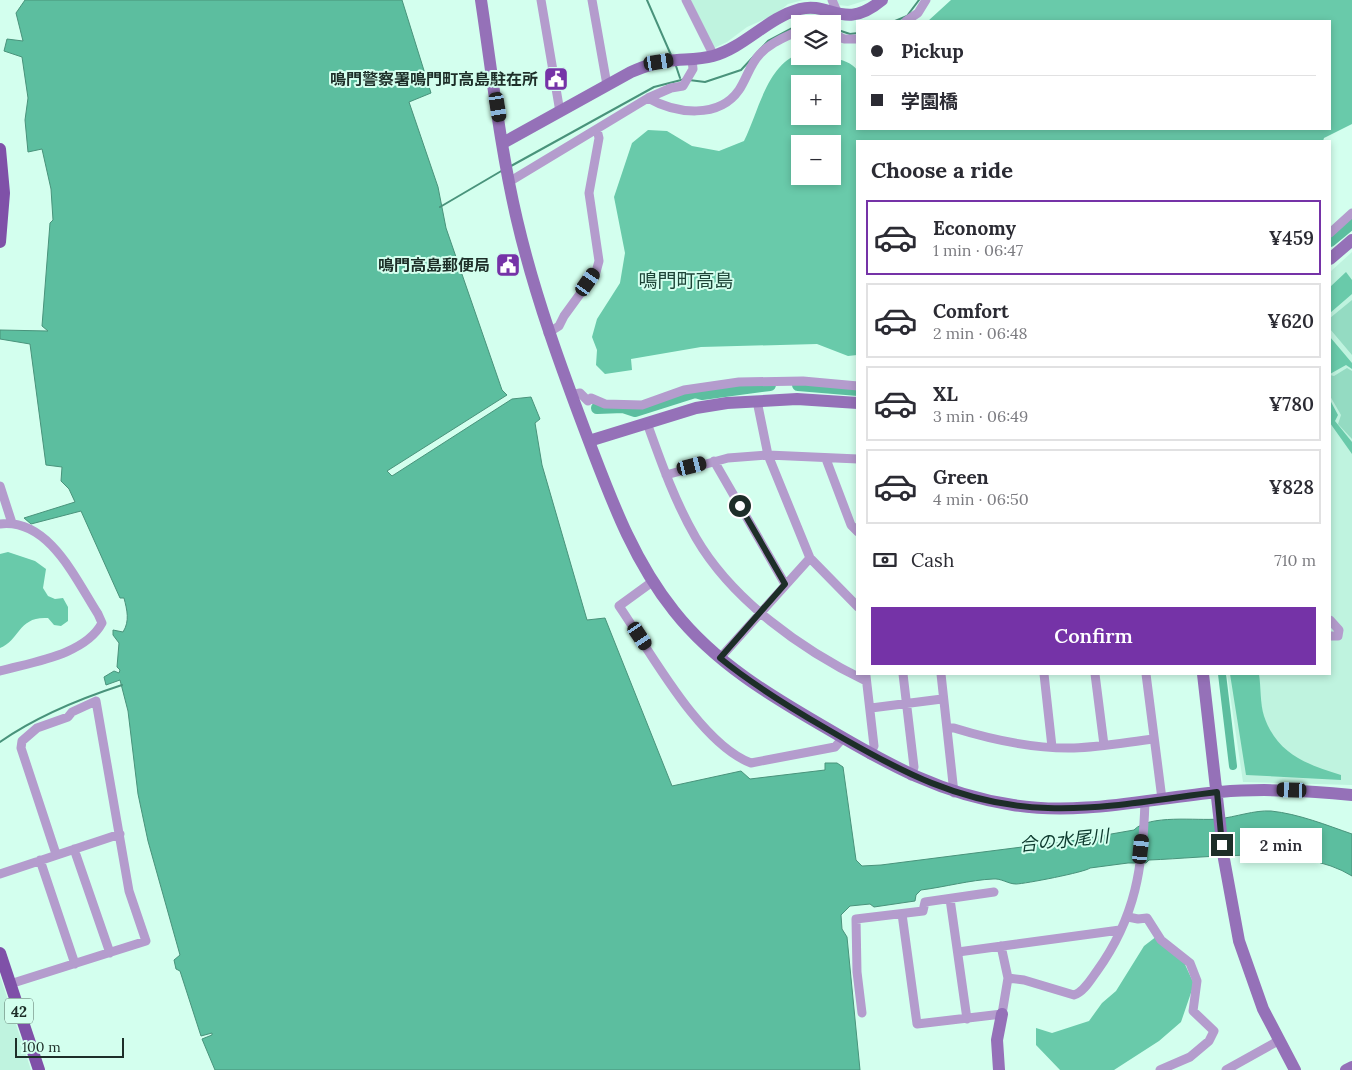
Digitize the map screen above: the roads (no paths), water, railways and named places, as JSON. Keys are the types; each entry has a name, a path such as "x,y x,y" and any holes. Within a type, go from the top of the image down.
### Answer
{"main road":[{"path":"0,149 4,193 0,242"},
{"name":"42","path":"0,953 39,1070"}],"street":[{"path":"481,0 505,160 530,274 548,333 571,397 619,521 652,582 676,613 720,658 749,682 870,755 911,776 954,793 1015,805 1047,808 1093,808 1217,792 1262,789 1352,795"},
{"path":"541,0 560,112"},
{"path":"592,0 607,85"},
{"path":"686,0 714,56"},
{"path":"832,0 840,15"},
{"path":"841,16 867,11 882,0"},
{"path":"908,20 918,13 926,0"},
{"path":"503,143 632,72 681,60 714,56 737,45 775,20 801,9 818,9 837,15"},
{"path":"648,98 678,108 708,111 727,104 739,90 754,61 760,54 770,45 791,34"},
{"path":"841,38 856,39"},
{"path":"509,181 648,98 672,88 683,86 693,69 681,60"},
{"path":"548,333 559,326 564,316 596,272 599,261 588,193 599,138 597,130"},
{"path":"1331,232 1352,213"},
{"path":"1331,258 1352,240"},
{"path":"571,397 580,394 588,401 592,398 605,404 642,405 684,390 739,382 803,381 856,386"},
{"path":"589,441 696,408 757,401 796,399 856,403"},
{"path":"757,401 768,455 810,558 856,605"},
{"path":"647,423 666,475 697,539 715,566 760,612 809,647 856,672"},
{"path":"666,475 728,458 768,455 856,459"},
{"path":"826,459 851,525 856,530"},
{"path":"714,461 785,584"},
{"path":"0,486 12,523"},
{"path":"0,524 12,523 46,539 60,556 102,623 97,632 61,655 0,671"},
{"path":"720,658 810,558"},
{"path":"652,582 619,606 690,711 726,749 751,763 835,746 843,738"},
{"path":"1331,621 1339,630 1338,636 1331,636"},
{"path":"903,675 914,767 911,776"},
{"path":"941,675 942,699 954,793"},
{"path":"1044,675 1052,747"},
{"path":"1095,675 1104,745"},
{"path":"1146,675 1162,800"},
{"path":"1203,675 1224,859 1239,941 1254,986 1278,1041 1295,1070"},
{"path":"866,677 874,746 870,755"},
{"path":"871,708 942,699"},
{"path":"10,984 146,941 129,890 96,701 72,712 68,717 37,728 22,741 21,748 56,854"},
{"path":"947,728 954,728 1001,742 1052,747 1104,745 1154,739"},
{"path":"1008,978 1024,980 1074,994 1078,993 1109,954 1128,917 1133,902 1140,865 1145,801"},
{"path":"0,874 120,834"},
{"path":"74,849 110,953"},
{"path":"40,860 75,964"},
{"path":"862,1013 857,972 856,919 923,911 925,902 994,892"},
{"path":"950,899 967,1018"},
{"path":"902,914 917,1024 1002,1014"},
{"path":"1128,917 1147,918 1161,940 1190,963 1198,981 1193,1011 1214,1031 1209,1042 1190,1057 1160,1070"},
{"path":"958,952 1120,930"},
{"path":"999,1070 997,1040 1008,978 1002,946"},
{"path":"1226,1070 1278,1041"},
{"path":"1346,1070 1352,1067"}],"waterway":[{"path":"647,0 671,55"},
{"path":"897,20 907,16 919,0"},
{"path":"689,80 705,82 741,70 768,41 791,29"},
{"path":"841,31 850,34 856,33"},
{"path":"676,66 680,78"},
{"path":"511,166 654,87 685,79"},
{"path":"440,207 503,170"},
{"path":"1331,240 1352,223"},
{"path":"597,408 623,407 635,411 695,392 702,394 770,385"},
{"path":"798,385 856,390"},
{"path":"1222,675 1233,766"},
{"path":"0,742 29,724 59,709 122,685"}],"place":[{"name":"鳴門警察署鳴門町高島駐在所","path":"556,79"},
{"name":"鳴門高島郵便局","path":"508,265"}],"district":[{"name":"鳴門町高島","path":"686,280"}],"water label":[{"name":"合の水尾川","path":"1064,840"}]}
